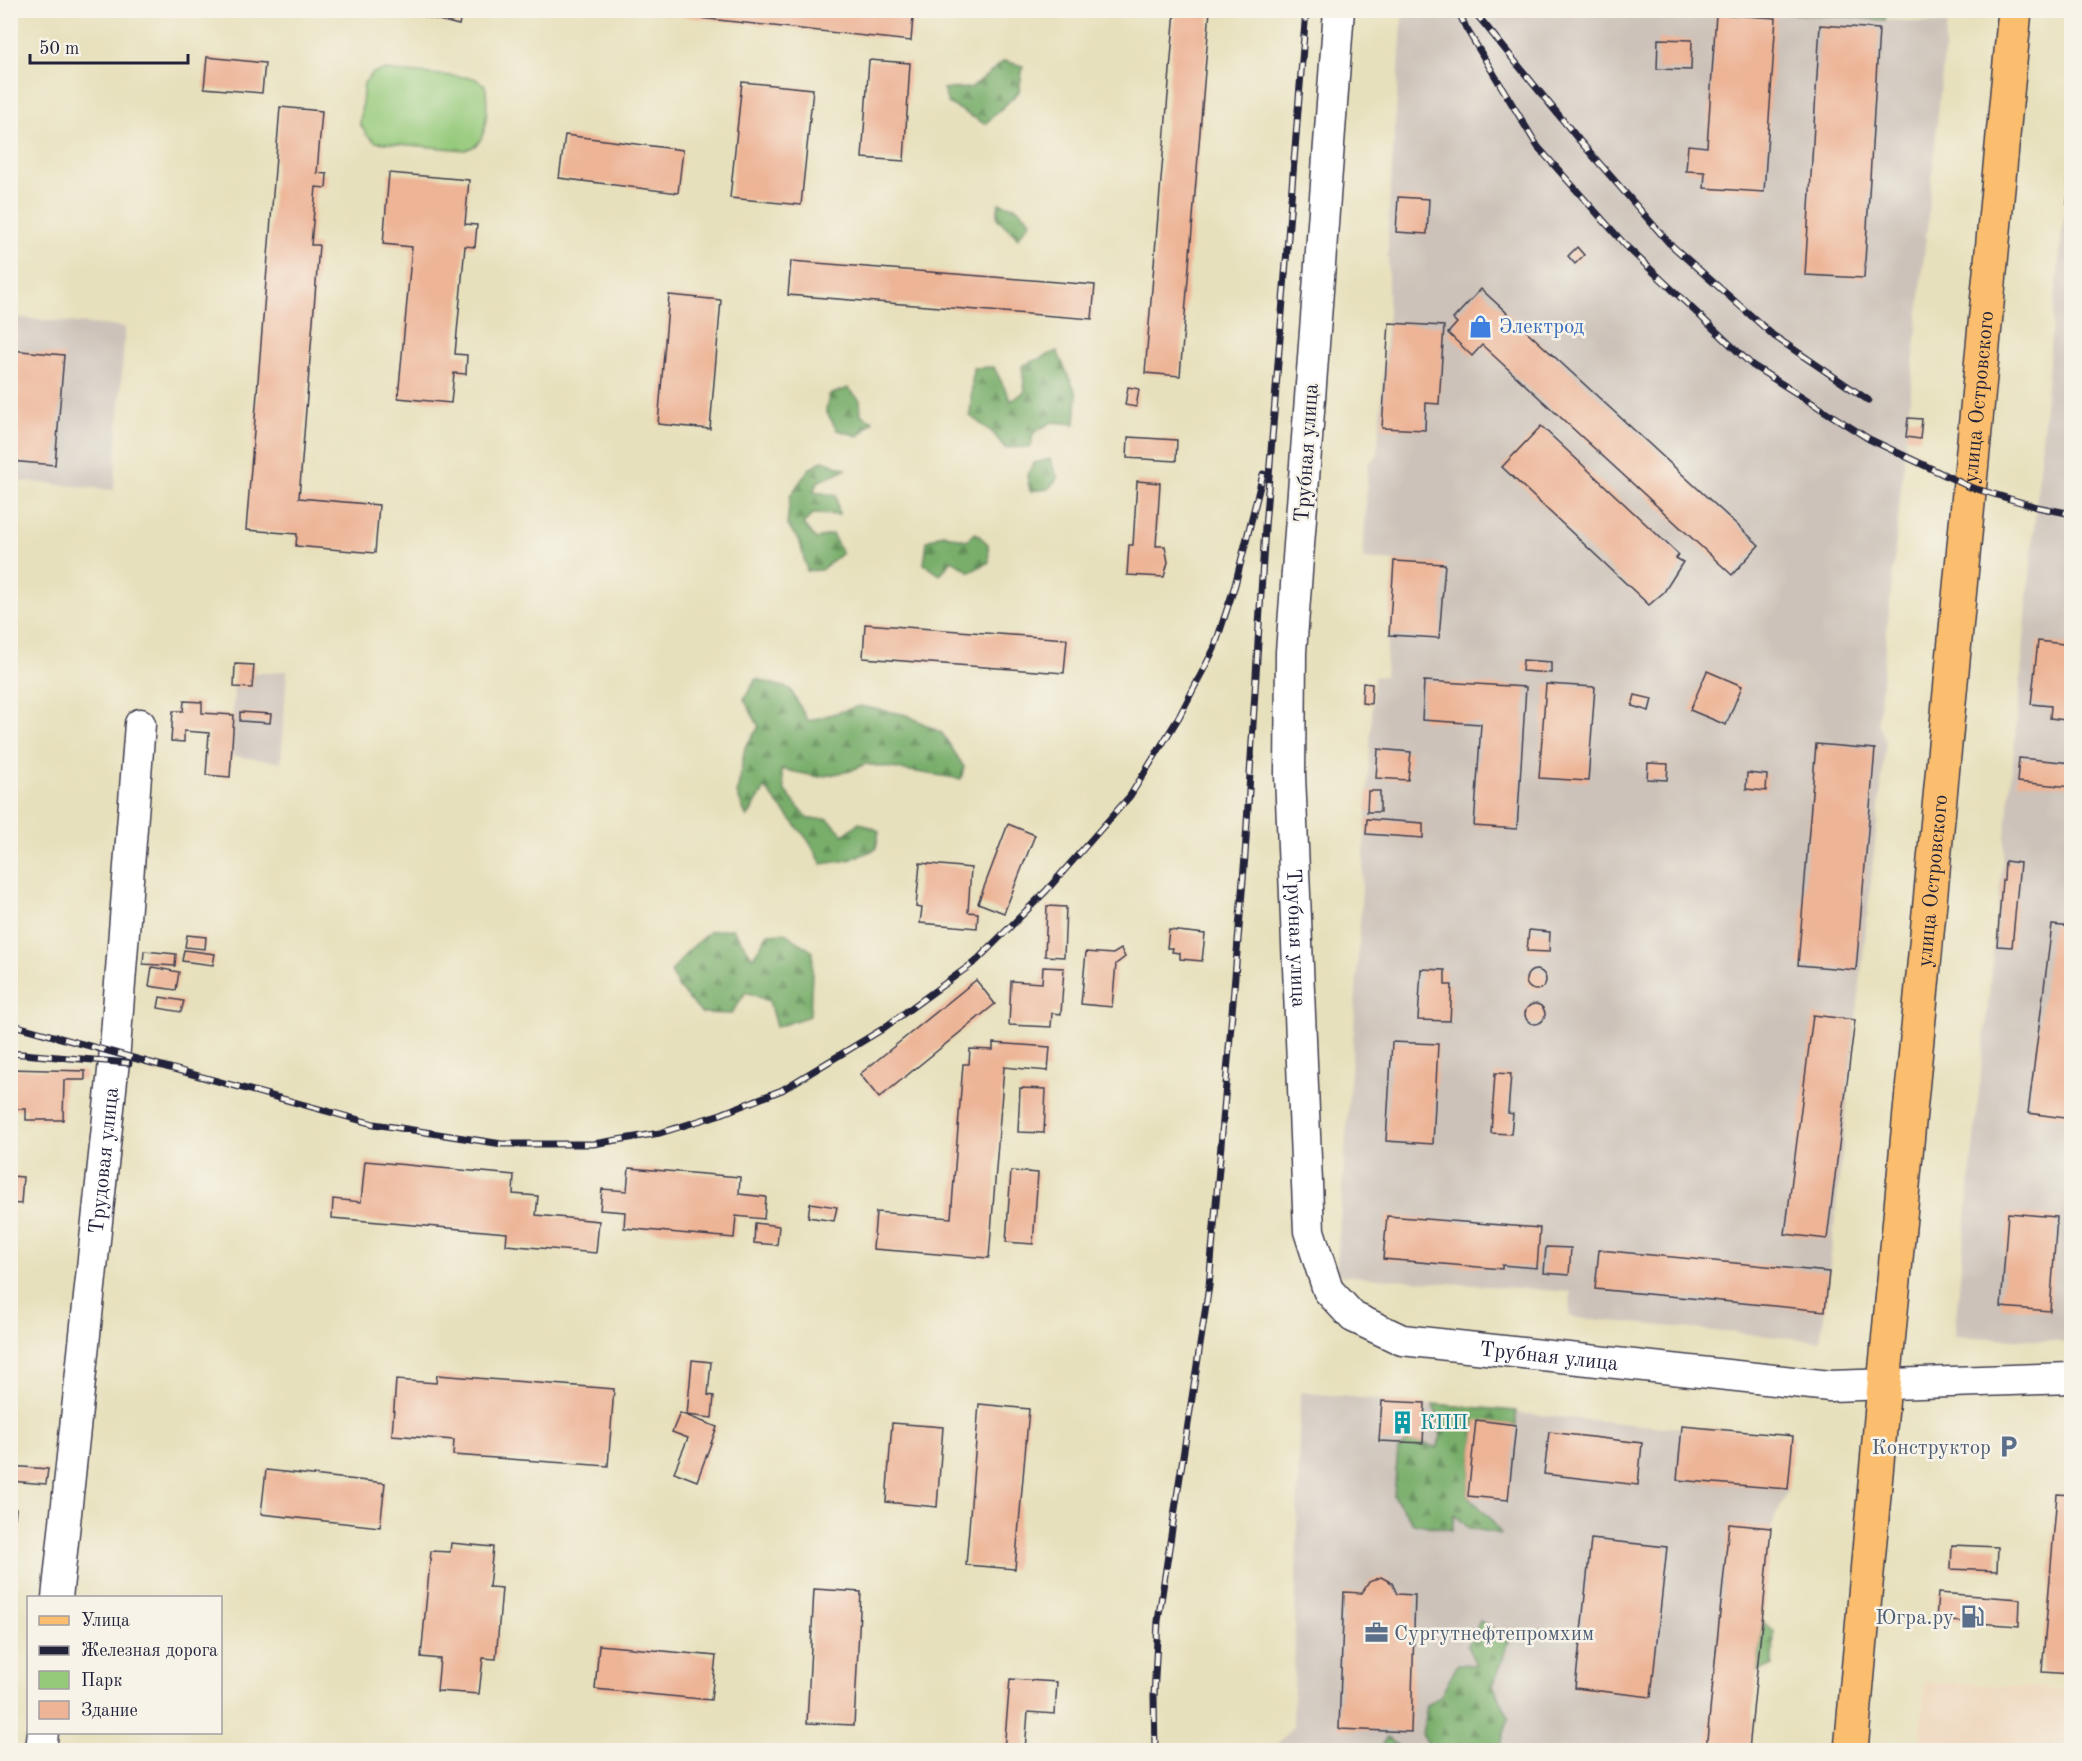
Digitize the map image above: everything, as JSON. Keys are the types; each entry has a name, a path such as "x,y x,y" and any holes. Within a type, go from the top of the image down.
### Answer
{"main road":[{"name":"улица Островского","path":"1851,1750 2016,10"}],"street":[{"name":"Трубная улица","path":"1339,10 1291,652 1289,722 1309,1231 1328,1290 1353,1317 1402,1340 1830,1386 2072,1378"},
{"name":"Трудовая улица","path":"57,1596 114,1061 140,724"},
{"path":"41,1750 43,1734"}],"shaded area":[{"path":"1754,10 1947,24 1878,723 1886,741 1820,1341 1569,1317 1571,1292 1336,1275 1354,1028 1374,677 1385,676 1394,561 1363,559 1368,464 1377,456 1388,314 1388,223 1403,11"},
{"path":"2071,152 2071,1342 1954,1336 2016,730 2052,327"},
{"path":"10,317 125,327 114,490 11,480"},
{"path":"287,670 281,762 231,756 234,687 252,688 253,673"},
{"path":"1300,1392 1663,1427 1719,1429 1793,1436 1788,1489 1771,1528 1749,1750 1272,1750 1293,1726"},
{"path":"1925,1681 2071,1690 2071,1750 1919,1750"}],"green space":[{"path":"1887,10 1885,20 1754,11"},
{"path":"1004,61 1023,66 1019,92 985,124 948,103 943,89 971,88"},
{"path":"385,70 474,78 485,85 487,107 485,124 478,143 465,150 376,142 367,135 360,124 364,83 373,73"},
{"path":"999,203 1018,208 1031,221 1018,238 997,218"},
{"path":"1057,351 1077,395 1075,424 1052,422 1033,433 1031,447 1005,448 993,433 970,416 973,368 994,367 1011,401 1025,392 1022,366"},
{"path":"848,388 860,400 861,415 873,421 859,436 837,430 826,411 829,395"},
{"path":"1050,459 1058,478 1048,489 1030,491 1027,476 1034,463"},
{"path":"823,460 846,469 819,481 813,492 836,495 839,515 813,514 803,524 816,539 832,534 842,553 821,570 807,571 800,542 787,525 790,496 809,469"},
{"path":"976,533 988,544 989,562 970,572 952,560 940,575 924,564 927,541 943,534 966,540"},
{"path":"756,679 790,689 808,721 860,706 907,715 942,733 964,767 961,779 865,764 850,771 819,777 781,769 785,791 808,819 828,819 844,835 859,822 879,831 876,849 849,860 822,864 808,840 765,788 747,818 737,794 745,747 759,727 744,699"},
{"path":"733,929 753,958 768,934 785,933 813,952 810,1016 776,1027 769,1001 746,992 731,1014 701,1013 679,988 671,972 687,952 710,931"},
{"path":"1434,1404 1516,1411 1516,1425 1476,1421 1468,1496 1490,1518 1501,1534 1469,1528 1454,1514 1452,1530 1413,1523 1394,1496 1398,1450 1408,1442 1423,1443 1437,1448 1441,1436"},
{"path":"1480,1621 1509,1637 1493,1685 1509,1717 1499,1750 1431,1750 1422,1734 1427,1706 1441,1695 1458,1664 1476,1665 1467,1645"},
{"path":"1762,1622 1774,1631 1773,1665 1757,1672"},
{"path":"1387,1737 1403,1750 1378,1750"}],"building":[{"path":"398,10 462,10 459,25"},
{"path":"644,10 858,10 913,17 911,41 644,12"},
{"path":"1175,10 1210,10 1180,376 1145,373"},
{"path":"1716,14 1776,18 1764,192 1704,188 1705,172 1686,171 1688,145 1707,147"},
{"path":"1820,25 1879,29 1864,278 1805,275"},
{"path":"1658,39 1692,40 1691,70 1657,69"},
{"path":"207,57 265,63 262,93 204,88"},
{"path":"869,60 910,63 904,161 862,158"},
{"path":"742,82 813,89 801,205 730,198"},
{"path":"280,107 322,111 317,173 327,174 326,188 316,187 311,245 319,245 299,498 379,505 375,553 296,546 297,534 246,530"},
{"path":"565,135 683,150 678,193 559,178"},
{"path":"2070,171 2072,171 2072,204 2067,204"},
{"path":"389,173 469,180 465,224 477,225 475,247 465,246 455,354 467,355 466,374 454,373 451,403 398,398 412,247 383,244"},
{"path":"1398,197 1429,199 1427,234 1396,232"},
{"path":"1577,247 1584,255 1575,264 1568,256"},
{"path":"791,261 1095,285 1092,319 788,295"},
{"path":"1481,289 1759,545 1732,575 1482,345 1472,356 1448,333 1457,323 1453,319"},
{"path":"669,295 721,300 710,429 658,424"},
{"path":"1389,323 1444,326 1439,404 1426,403 1425,430 1382,428"},
{"path":"10,350 64,355 55,465 10,461"},
{"path":"1128,387 1139,389 1136,407 1125,405"},
{"path":"1908,418 1922,419 1920,439 1906,437"},
{"path":"1541,426 1679,555 1676,558 1683,562 1664,592 1649,605 1502,467"},
{"path":"1128,437 1177,440 1176,461 1127,458"},
{"path":"1137,481 1160,483 1156,546 1165,546 1168,562 1164,577 1127,575 1129,545 1133,545"},
{"path":"1394,561 1445,564 1439,638 1389,635"},
{"path":"865,624 1067,639 1064,673 863,658"},
{"path":"2038,641 2072,645 2072,709 2066,709 2065,720 2050,718 2051,706 2031,704"},
{"path":"1523,660 1551,662 1551,673 1522,671"},
{"path":"235,664 254,665 252,688 234,687"},
{"path":"1707,671 1742,686 1726,725 1690,710"},
{"path":"1424,681 1526,687 1517,829 1474,826 1481,724 1422,720"},
{"path":"1363,683 1372,684 1371,704 1362,703"},
{"path":"1546,684 1595,687 1588,781 1539,778"},
{"path":"1635,695 1652,699 1649,711 1632,706"},
{"path":"184,701 202,702 202,713 234,715 230,777 206,775 209,733 184,731 184,742 171,741 173,711 183,711"},
{"path":"240,712 271,714 270,723 240,721"},
{"path":"1816,744 1875,749 1856,970 1798,965"},
{"path":"1378,749 1411,752 1408,780 1376,778"},
{"path":"2019,758 2072,763 2072,787 2017,782"},
{"path":"1648,763 1668,764 1667,780 1647,779"},
{"path":"1747,773 1767,775 1766,791 1746,789"},
{"path":"1368,791 1380,791 1380,812 1367,812"},
{"path":"1367,819 1423,823 1423,838 1366,834"},
{"path":"1008,824 1035,835 1004,913 978,903"},
{"path":"2005,861 2020,863 2012,947 1997,946"},
{"path":"920,863 971,868 968,912 978,913 977,928 920,923 922,908 916,907"},
{"path":"1047,906 1066,907 1064,957 1045,956"},
{"path":"2052,925 2072,927 2072,1119 2028,1113"},
{"path":"1169,930 1205,934 1202,961 1180,959 1180,953 1172,952 1173,948 1167,948"},
{"path":"1529,930 1550,932 1549,952 1527,951"},
{"path":"187,935 206,937 205,949 185,947"},
{"path":"1121,949 1125,957 1116,964 1112,1007 1081,1004 1086,952 1113,954"},
{"path":"184,950 215,954 213,965 182,961"},
{"path":"144,951 176,954 175,966 143,964"},
{"path":"152,967 179,972 176,990 149,986"},
{"path":"1043,967 1064,968 1061,1014 1052,1013 1051,1027 1009,1025 1011,981 1042,983"},
{"path":"1421,969 1445,970 1445,985 1452,985 1450,1021 1418,1020"},
{"path":"1536,970 1543,973 1546,980 1543,987 1536,990 1529,987 1526,980 1529,973"},
{"path":"976,980 995,1004 879,1098 860,1074"},
{"path":"160,997 184,1001 181,1012 158,1008"},
{"path":"1535,1004 1542,1007 1545,1014 1542,1021 1535,1024 1528,1021 1525,1014 1528,1007"},
{"path":"1813,1015 1855,1020 1827,1239 1785,1234"},
{"path":"1392,1042 1438,1044 1433,1144 1386,1141"},
{"path":"993,1043 1050,1047 1048,1071 1004,1067 989,1258 873,1249 876,1212 951,1218 963,1064 969,1064 970,1049 993,1050"},
{"path":"10,1069 85,1071 85,1080 64,1080 63,1120 26,1120 26,1109 10,1109"},
{"path":"1495,1073 1511,1074 1508,1113 1513,1114 1511,1134 1491,1133"},
{"path":"1020,1088 1046,1089 1044,1133 1018,1132"},
{"path":"365,1161 514,1175 513,1194 538,1196 536,1215 599,1221 596,1253 506,1245 507,1233 332,1218 333,1199 361,1202"},
{"path":"629,1168 740,1177 739,1194 766,1197 764,1219 736,1216 734,1238 624,1228 625,1212 600,1210 602,1189 627,1191"},
{"path":"1011,1171 1038,1173 1033,1244 1006,1242"},
{"path":"10,1176 23,1177 21,1204 10,1203"},
{"path":"810,1203 837,1207 834,1221 808,1217"},
{"path":"2008,1213 2057,1217 2050,1311 2001,1307"},
{"path":"1387,1216 1540,1228 1537,1268 1502,1265 1502,1269 1383,1259"},
{"path":"755,1223 779,1226 777,1245 754,1243"},
{"path":"1546,1247 1571,1248 1569,1275 1544,1273"},
{"path":"1599,1250 1829,1272 1825,1311 1595,1289"},
{"path":"692,1360 711,1362 708,1395 714,1396 712,1418 687,1415"},
{"path":"437,1375 614,1389 608,1466 453,1455 454,1440 392,1435 396,1380 436,1383"},
{"name":"КПП","path":"1382,1401 1425,1403 1423,1443 1379,1441"},
{"path":"979,1404 1029,1409 1015,1569 966,1565"},
{"path":"680,1413 717,1427 697,1481 674,1472 688,1438 672,1432"},
{"path":"1476,1420 1516,1425 1508,1500 1468,1496"},
{"path":"892,1423 943,1427 937,1507 886,1502"},
{"path":"1682,1426 1793,1436 1788,1489 1677,1480"},
{"path":"1549,1432 1642,1443 1638,1485 1544,1474"},
{"path":"10,1466 48,1469 46,1484 10,1481"},
{"path":"266,1470 385,1483 380,1527 261,1514"},
{"path":"2057,1494 2072,1495 2072,1674 2042,1672"},
{"path":"10,1509 16,1509 15,1518 10,1518"},
{"path":"1729,1524 1771,1528 1749,1750 1706,1750"},
{"path":"1591,1539 1667,1547 1651,1697 1575,1688"},
{"path":"451,1543 493,1547 489,1587 502,1588 496,1659 483,1658 479,1694 437,1691 440,1659 421,1657 431,1551 450,1552"},
{"path":"1952,1545 1998,1547 1997,1571 1951,1569"},
{"path":"1381,1577 1392,1583 1397,1594 1415,1595 1411,1732 1339,1729 1344,1592 1362,1593 1369,1582"},
{"path":"814,1589 861,1592 854,1725 807,1723"},
{"path":"1938,1593 2020,1599 2019,1626 1936,1620"},
{"path":"599,1645 716,1656 711,1700 595,1689"},
{"path":"1010,1679 1057,1682 1055,1714 1028,1712 1025,1750 1004,1750"},
{"path":"1063,1747 1080,1749 1080,1750 1063,1750"}],"railway":[{"path":"1155,1750 1154,1696 1158,1621 1209,1286 1245,856 1265,527 1306,10"},
{"path":"1458,10 1466,28 1538,147 1627,247 1752,365 1869,439 1970,487 2037,507 2072,514"},
{"path":"1473,10 1579,140 1669,243 1774,336 1868,400"},
{"path":"10,1024 374,1124 502,1144 593,1144 660,1133 721,1114 782,1090 881,1030 976,961 1046,891 1130,796 1179,717 1214,649 1235,585 1263,474"},
{"path":"10,1053 129,1063"}],"place":[{"name":"Электрод","path":"1481,326"},
{"name":"КПП","path":"1402,1422"},
{"name":"Конструктор","path":"2009,1447"},
{"name":"Югра.ру","path":"1972,1617"},
{"name":"Сургутнефтепромхим","path":"1376,1633"}]}
